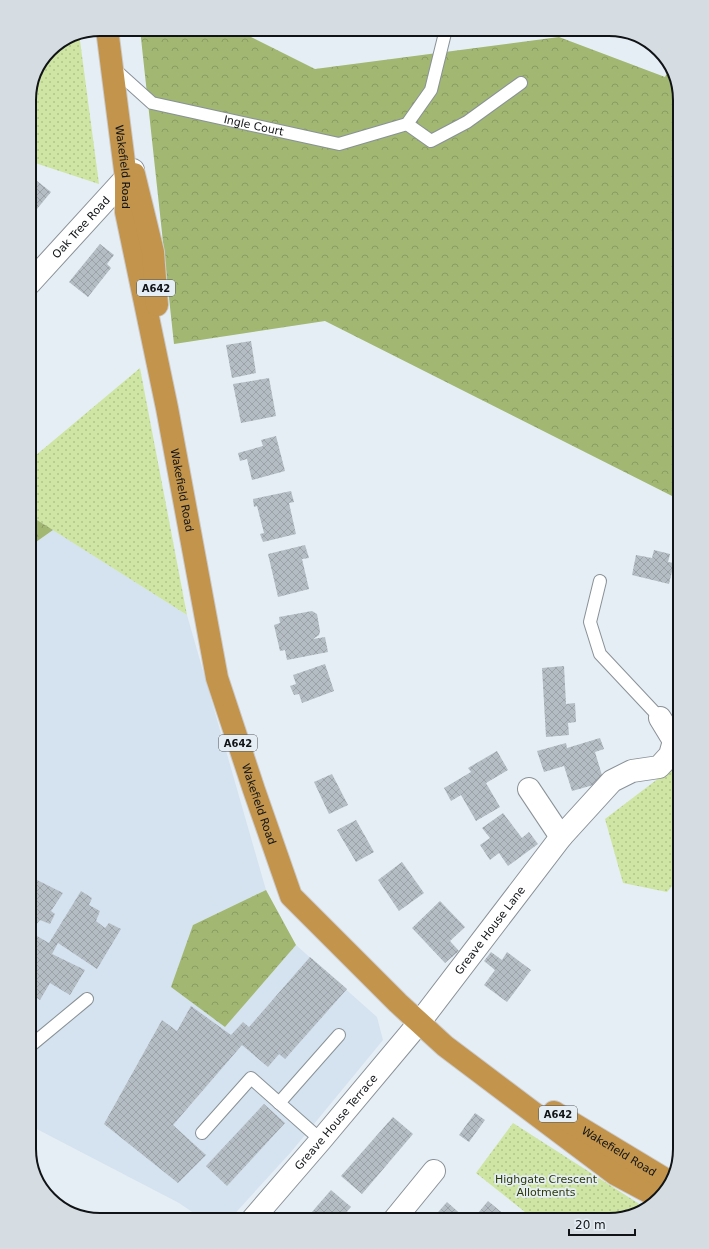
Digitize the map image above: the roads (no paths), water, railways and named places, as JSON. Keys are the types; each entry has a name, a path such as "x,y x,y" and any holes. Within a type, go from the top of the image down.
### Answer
{"highway":[{"name":"Wakefield Road","path":"108,36 130,174 126,212 167,408 216,678 291,896 419,1023 445,1046 615,1174 653,1195"},
{"name":"Wakefield Road","path":"445,1046 665,1179"}],"street":[{"name":"Oak Tree Road","path":"36,276 130,174"},
{"name":"Greave House Lane","path":"660,718 673,738"},
{"name":"Greave House Lane","path":"419,1023 561,837 612,781 632,771 659,767 670,755 673,744"},
{"path":"529,789 561,837"},
{"name":"Greave House Terrace","path":"258,1213 419,1023"},
{"path":"400,1213 434,1171"}],"lane":[{"path":"444,36 430,90 408,124 431,142 467,122 521,83"},
{"name":"Ingle Court","path":"112,67 152,103 339,144 408,124"},
{"path":"600,580 590,622 600,654 660,718"},
{"path":"36,1041 87,999"},
{"path":"279,1103 339,1035"},
{"path":"202,1133 251,1078 321,1140"}],"park label":[{"name":"Highgate Crescent Allotments","path":"546,1185"}]}
